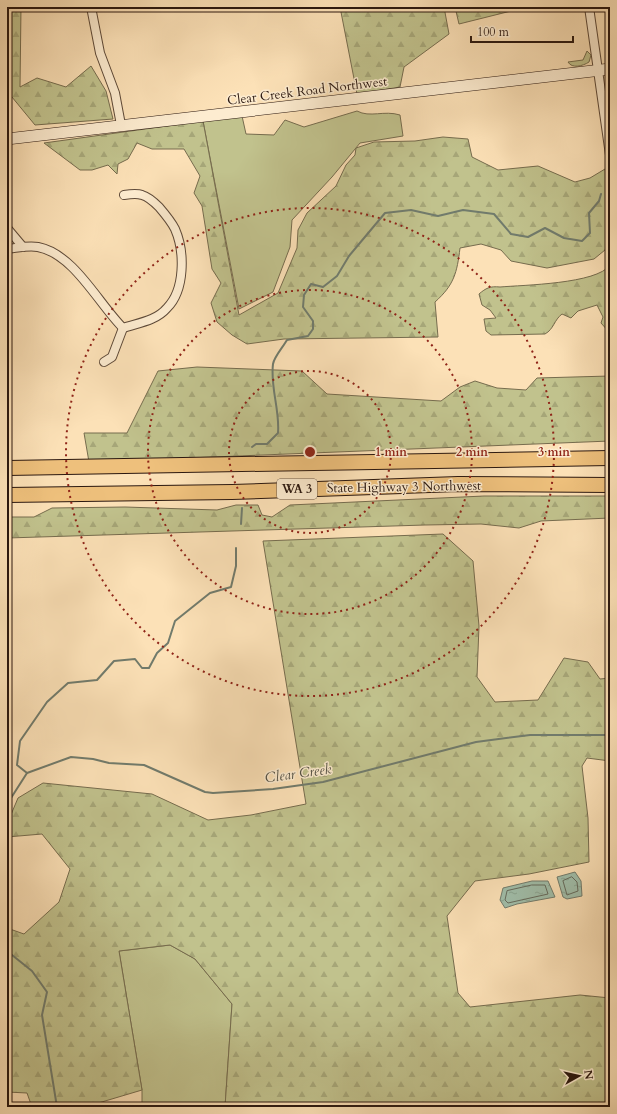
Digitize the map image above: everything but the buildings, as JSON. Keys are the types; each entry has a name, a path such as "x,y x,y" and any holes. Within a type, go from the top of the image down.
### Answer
{"highway":[{"name":"State Highway 3 Northwest","path":"7,468 610,458"},
{"name":"State Highway 3 Northwest","path":"7,495 232,492 458,484 610,485"}],"main road":[{"name":"Clear Creek Road Northwest","path":"7,138 610,69"}],"street":[{"path":"91,7 100,53 115,93 121,125"},
{"path":"589,7 610,155"},
{"path":"123,328 150,320 160,315 168,308 174,300 178,288 181,266 178,238 169,219 151,199 138,194 124,195"},
{"path":"7,228 23,247"},
{"path":"7,249 37,247 50,251 71,266 123,328"},
{"path":"104,362 112,357 123,328"}],"green space":[{"path":"7,7 21,7 20,87 37,78 66,87 91,66 106,91 113,119 35,125 7,91"},
{"path":"340,7 444,7 449,34 404,67 400,87 357,94"},
{"path":"455,7 527,7 459,24"},
{"path":"587,51 591,55 589,62 581,66 572,66 568,62 583,60"},
{"path":"357,111 367,114 388,113 400,115 403,136 360,143 332,177 292,220 290,247 273,292 239,309 203,121 242,116 246,134 274,135 285,120 304,127"},
{"path":"203,121 239,315 278,293 297,248 298,230 307,213 336,186 346,165 355,155 356,148 374,142 415,141 443,137 468,139 472,157 498,170 538,166 575,182 590,178 605,169 610,200 610,239 605,250 594,259 547,268 511,261 501,250 481,244 460,248 458,265 454,278 435,302 438,337 284,339 247,344 232,335 217,322 211,303 221,283 212,269 202,206 194,193 200,176 184,149 152,149 137,143 128,159 118,164 117,174 108,165 92,170 80,170 44,143"},
{"path":"610,265 610,333 601,323 603,317 597,305 578,311 571,318 562,314 550,330 545,334 491,335 486,331 484,319 496,318 490,310 482,305 479,294 486,289 491,287 576,280 591,276"},
{"path":"197,367 302,371 327,394 441,401 460,387 475,381 497,388 526,390 537,378 610,376 610,441 89,462 84,433 127,433 158,371"},
{"path":"484,496 610,496 610,518 541,521 519,528 481,524 425,525 7,538 7,517 34,517 52,508 125,507 217,510 236,505 258,505 262,515 272,517 290,505"},
{"path":"443,534 473,561 479,626 477,677 495,702 538,700 564,658 588,662 600,679 610,678 610,761 587,758 582,766 588,818 589,862 529,874 475,881 447,916 458,993 470,1007 580,995 610,998 610,1107 225,1107 232,1004 195,959 170,945 119,951 142,1090 95,1104 95,1107 32,1107 27,1093 7,1092 7,928 24,934 59,902 70,869 42,834 7,837 7,824 18,798 43,783 152,794 208,820 251,815 306,804 263,541"},
{"path":"170,945 195,959 232,1004 225,1107 142,1107 142,1090 119,951"}],"water":[{"path":"575,872 581,881 582,896 567,899 563,897 557,877"},
{"path":"532,881 548,881 555,897 517,904 505,908 500,900 503,888"}],"waterway":[{"path":"252,447 256,444 267,444 278,433 278,416 272,373 273,364 287,340 308,336 313,329 313,321 303,307 304,295 311,284 323,287 337,276 349,256 385,213 411,210 438,216 463,210 494,214 511,234 528,237 545,228 564,238 582,241 590,233 589,213 599,201 601,194"},
{"path":"241,524 242,508"},
{"path":"27,773 17,765 20,741 47,702 68,683 97,680 114,661 135,659 142,668 149,668 157,653 168,643 175,621 210,593 231,587 236,566 236,548"},
{"name":"Clear Creek","path":"7,800 11,798 27,773 71,757 93,759 109,763 144,765 205,792 213,793 273,789 323,782 476,742 530,735 610,735"},
{"path":"7,951 32,971 47,992 42,1015 57,1107"}]}
